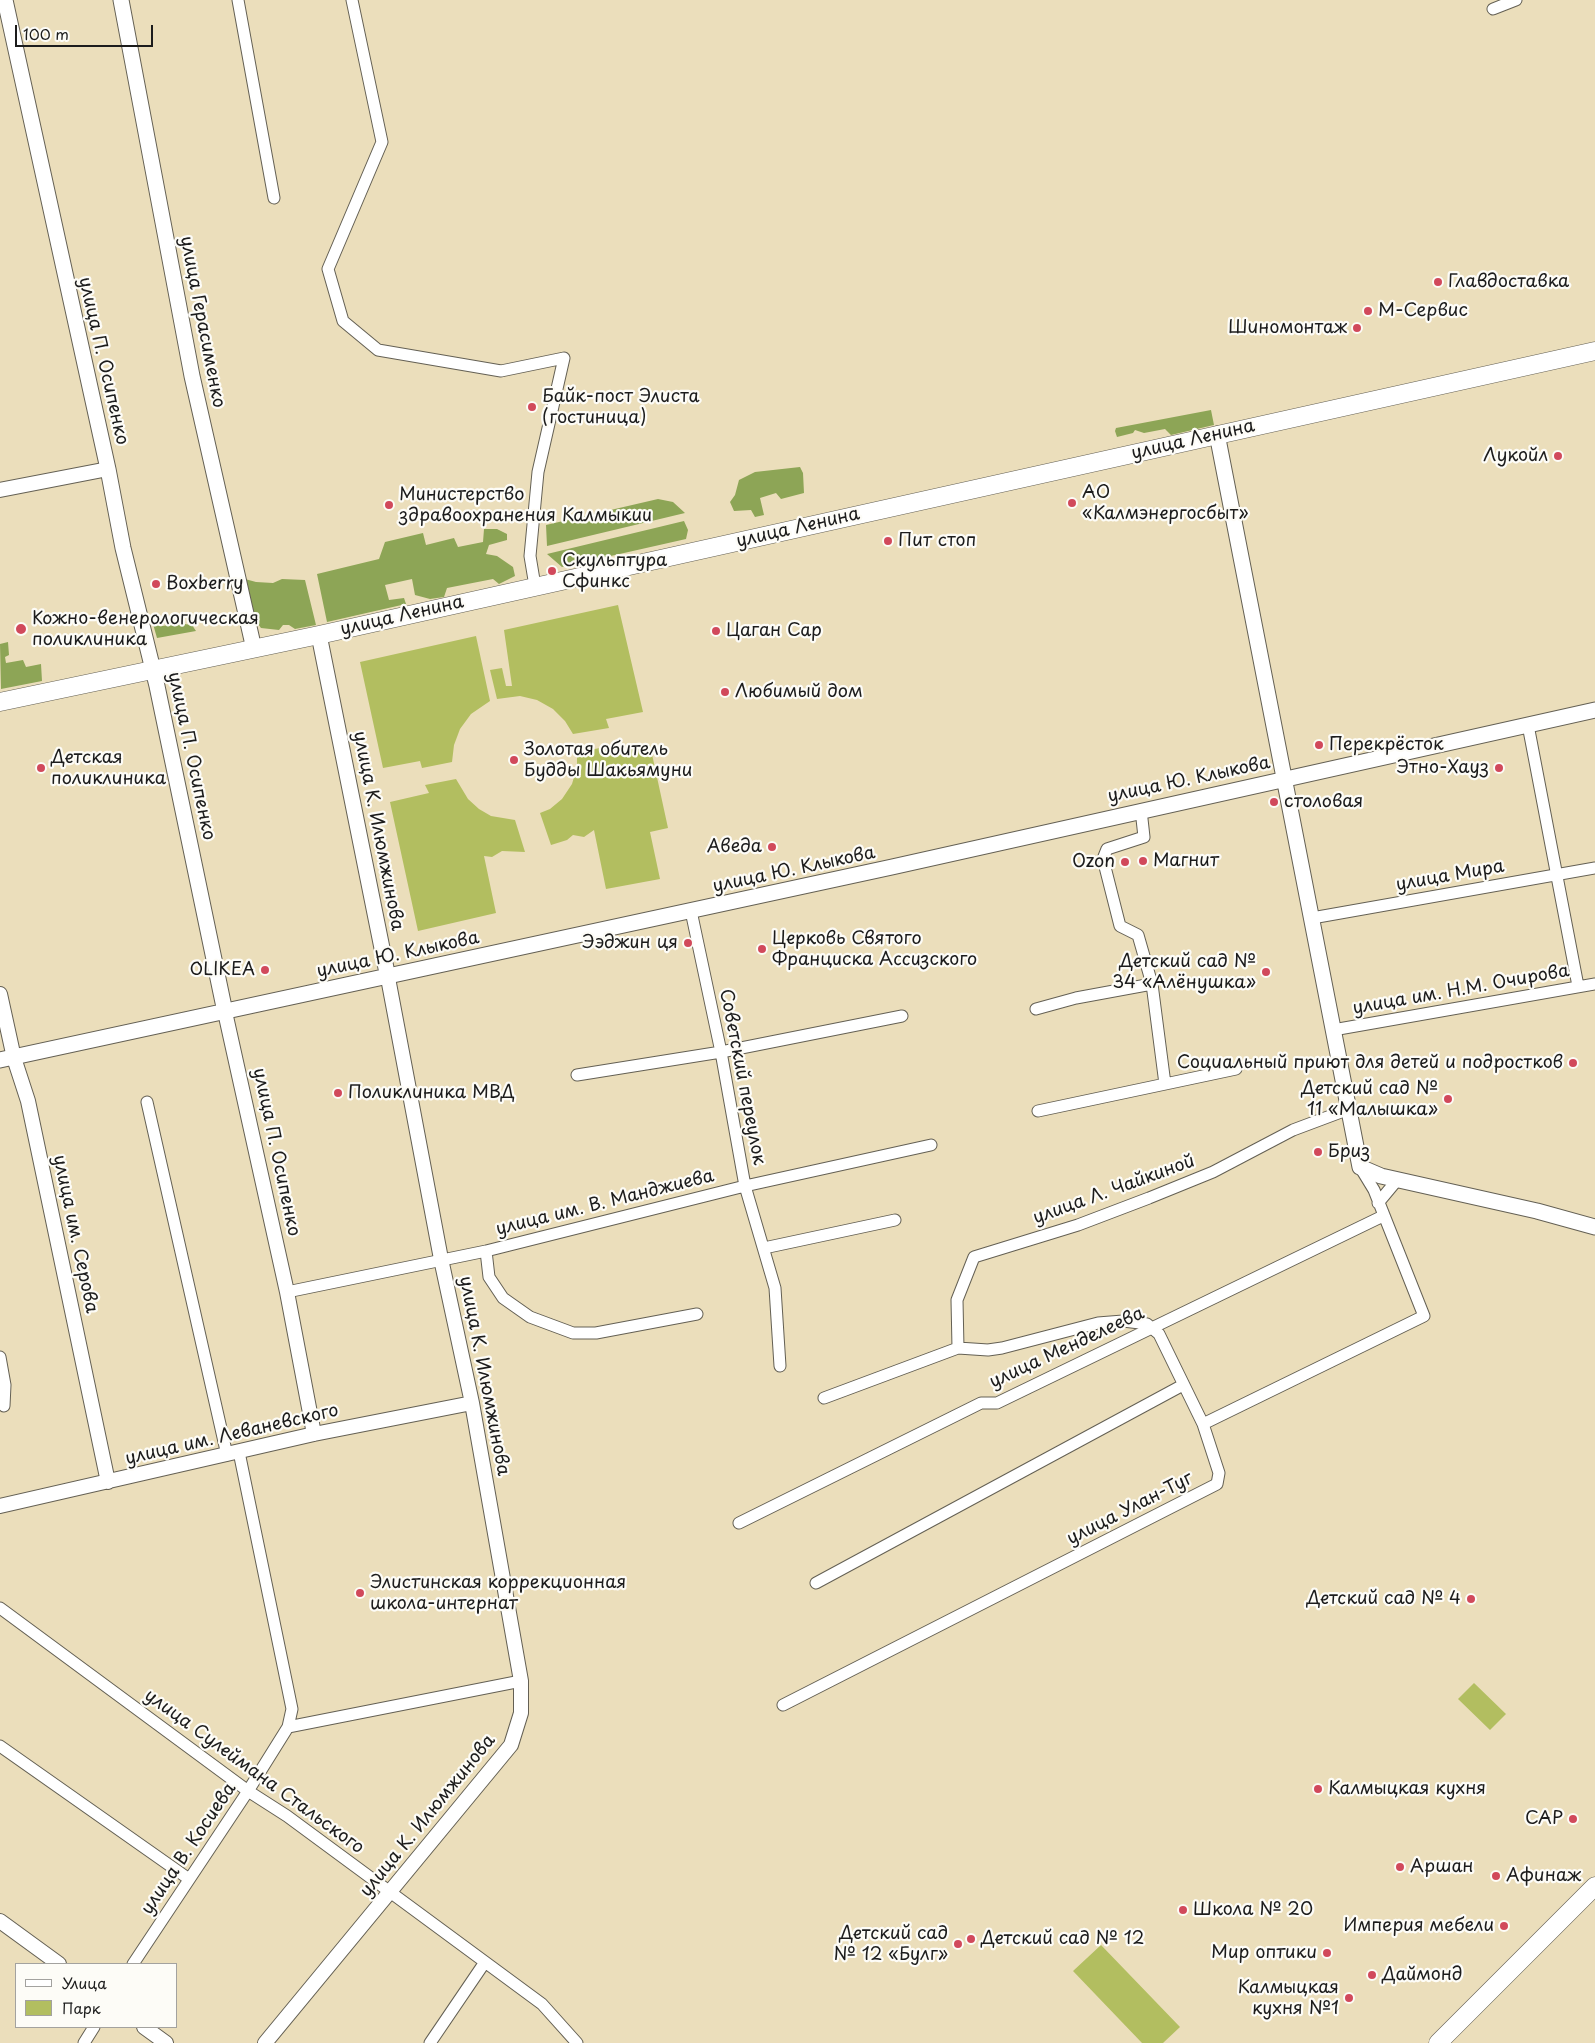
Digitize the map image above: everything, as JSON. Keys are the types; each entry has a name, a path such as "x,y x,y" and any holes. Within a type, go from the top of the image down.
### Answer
{"main road":[{"name":"улица П. Осипенко","path":"5,0 83,364 108,469 123,548 153,671 225,1012"},
{"name":"улица Герасименко","path":"121,0 192,376 254,649"},
{"name":"улица Ленина","path":"0,702 319,635 1595,351"},
{"path":"1217,434 1360,1167 1381,1176 1537,1211 1595,1227"},
{"name":"улица К. Илюмжинова","path":"319,635 388,978"},
{"name":"улица Ю. Клыкова","path":"7,1059 691,912 1595,710"},
{"path":"1438,2043 1595,1886"}],"street":[{"path":"238,0 274,198"},
{"path":"352,0 382,142 328,269 343,321 378,350 501,371 564,358 538,472 530,556 535,586"},
{"path":"1493,9 1516,0"},
{"path":"0,490 108,469"},
{"path":"1528,725 1578,986"},
{"path":"1141,810 1144,837 1107,849 1103,859 1120,926 1138,935 1152,984 1165,1084"},
{"name":"улица Мира","path":"1312,918 1595,868"},
{"name":"Советский переулок","path":"691,912 721,1052 745,1186 775,1288 780,1366"},
{"name":"улица К. Илюмжинова","path":"265,2043 510,1745 521,1713 521,1681 472,1403 441,1259 388,978"},
{"path":"1036,1009 1076,998 1152,984"},
{"name":"улица им. Н.М. Очирова","path":"1333,1030 1595,984"},
{"name":"улица им. Серова","path":"0,994 7,1059 28,1102 108,1482"},
{"name":"улица П. Осипенко","path":"225,1012 287,1292 314,1434"},
{"path":"577,1075 721,1052 902,1016"},
{"path":"1038,1111 1236,1069"},
{"path":"147,1102 233,1454"},
{"name":"улица Л. Чайкиной","path":"958,1348 957,1300 974,1257 1078,1225 1149,1198 1213,1172 1293,1130 1349,1109"},
{"name":"улица им. В. Манджиева","path":"287,1292 486,1251 745,1186 931,1144"},
{"path":"824,1398 958,1348 988,1350 1002,1348 1098,1323 1123,1321 1147,1324 1159,1334 1202,1424 1424,1316 1374,1190 1360,1167"},
{"path":"1378,1203 1398,1179"},
{"name":"улица Менделеева","path":"739,1523 980,1403 997,1403 1383,1216"},
{"path":"764,1248 895,1220"},
{"path":"486,1251 489,1277 503,1298 530,1317 573,1333 596,1333 697,1314"},
{"path":"0,1357 5,1385 4,1406"},
{"path":"816,1583 1184,1386"},
{"name":"улица им. Леваневского","path":"0,1506 314,1434 472,1403"},
{"name":"улица Улан-Туг","path":"783,1705 1217,1484 1219,1473 1202,1424"},
{"name":"улица В. Косиева","path":"134,1963 248,1791 288,1727 292,1709 233,1454"},
{"name":"улица Сулеймана Стальского","path":"0,1608 542,2004 577,2043"},
{"path":"288,1727 521,1681"},
{"path":"0,1746 188,1879"},
{"path":"0,1921 58,1963"},
{"path":"430,2043 485,1962"},
{"path":"84,2043 93,2028"},
{"path":"145,2028 166,2043"}],"green space":[{"path":"1211,410 1214,425 1171,435 1165,429 1144,433 1135,430 1133,433 1117,437 1115,431 1116,428"},
{"path":"800,467 803,473 804,493 781,499 776,493 760,498 764,515 755,517 751,510 734,511 730,502 735,495 739,480 755,472"},
{"path":"658,499 673,502 685,513 547,546 546,525"},
{"path":"684,521 688,530 686,539 562,567 547,554"},
{"path":"484,529 497,529 507,534 507,540 489,545 486,554 497,556 513,567 515,576 499,584 493,579 447,588 444,597 430,599 415,595 412,579 385,585 389,600 404,598 406,604 327,622 317,574 379,559 385,542 423,533 426,545 454,538 458,547 483,542"},
{"path":"245,579 273,583 282,579 305,580 316,625 295,629 289,625 283,625 279,630 261,628 252,616"},
{"path":"618,605 643,712 606,719 609,728 573,734 565,721 553,709 537,700 520,696 497,699 490,670 502,668 506,686 512,686 504,630"},
{"path":"177,623 192,625 196,631 157,638 153,624 163,626"},
{"path":"476,636 490,701 471,714 460,729 454,745 452,762 422,768 420,761 383,768 360,662"},
{"path":"8,642 9,655 5,657 6,663 23,660 26,667 41,664 42,681 1,689 0,644"},
{"path":"650,745 668,828 650,832 660,879 606,889 594,830 584,837 573,835 567,840 551,845 540,813 550,809 562,799 572,784 577,767 577,752 612,746 614,752"},
{"path":"456,779 468,799 479,809 491,816 515,820 525,852 502,851 492,857 484,856 496,913 418,931 390,802 429,793 425,785"},
{"path":"1474,1683 1506,1714 1490,1730 1458,1699"},
{"path":"1101,1945 1180,2027 1163,2043 1142,2043 1073,1971"}],"place":[{"name":"Главдоставка","path":"1438,282"},
{"name":"М-Сервис","path":"1368,311"},
{"name":"Шиномонтаж","path":"1357,328"},
{"name":"Байк-пост Элиста (гостиница)","path":"532,407"},
{"name":"Лукойл","path":"1558,456"},
{"name":"АО «Калмэнергосбыт»","path":"1072,503"},
{"name":"Министерство здравоохранения Калмыкии","path":"389,505"},
{"name":"Пит стоп","path":"888,541"},
{"name":"Скульптура Сфинкс","path":"552,571"},
{"name":"Boxberry","path":"156,584"},
{"name":"Кожно-венерологическая поликлиника","path":"21,629"},
{"name":"Цаган Сар","path":"716,631"},
{"name":"Любимый дом","path":"725,692"},
{"name":"Перекрёсток","path":"1319,745"},
{"name":"Золотая обитель Будды Шакьямуни","path":"514,760"},
{"name":"Детская поликлиника","path":"41,768"},
{"name":"Этно-Хауз","path":"1499,768"},
{"name":"столовая","path":"1274,802"},
{"name":"Аведа","path":"772,847"},
{"name":"Магнит","path":"1143,861"},
{"name":"Ozon","path":"1125,862"},
{"name":"Ээджин ця","path":"688,943"},
{"name":"Церковь Святого Франциска Ассизского","path":"762,949"},
{"name":"OLIKEA","path":"265,970"},
{"name":"Детский сад № 34 «Алёнушка»","path":"1266,972"},
{"name":"Социальный приют для детей и подростков","path":"1573,1063"},
{"name":"Поликлиника МВД","path":"338,1093"},
{"name":"Детский сад № 11 «Малышка»","path":"1448,1099"},
{"name":"Бриз","path":"1318,1152"},
{"name":"Элистинская коррекционная школа-интернат","path":"360,1593"},
{"name":"Детский сад № 4","path":"1471,1599"},
{"name":"Калмыцкая кухня","path":"1318,1789"},
{"name":"САР","path":"1573,1819"},
{"name":"Аршан","path":"1400,1867"},
{"name":"Афинаж","path":"1496,1876"},
{"name":"Школа № 20","path":"1183,1910"},
{"name":"Империя мебели","path":"1504,1926"},
{"name":"Детский сад № 12","path":"971,1939"},
{"name":"Детский сад № 12 «Булг»","path":"958,1944"},
{"name":"Мир оптики","path":"1327,1953"},
{"name":"Даймонд","path":"1372,1975"},
{"name":"Калмыцкая кухня №1","path":"1349,1998"}]}
